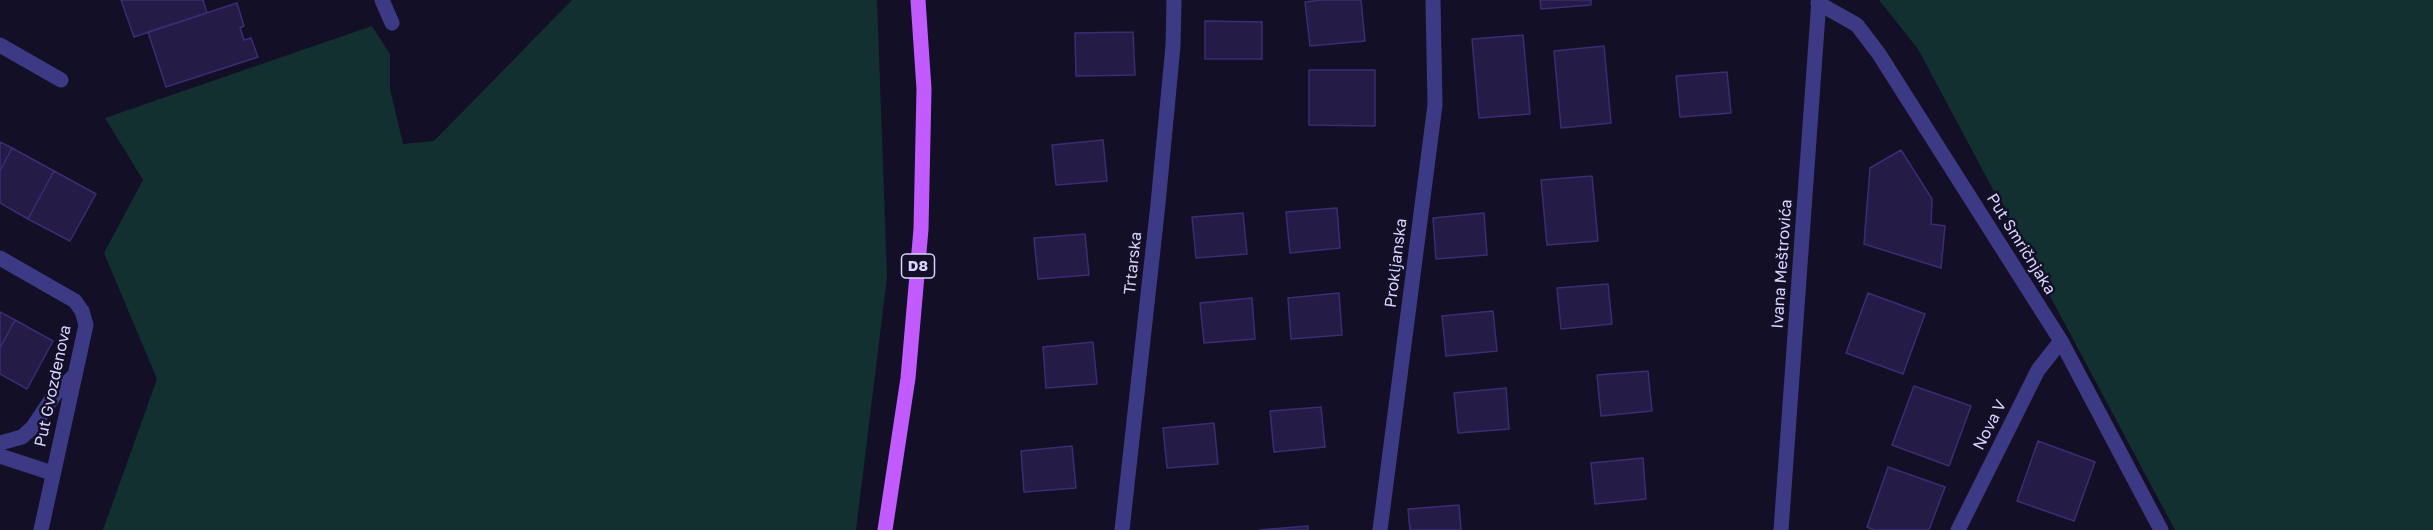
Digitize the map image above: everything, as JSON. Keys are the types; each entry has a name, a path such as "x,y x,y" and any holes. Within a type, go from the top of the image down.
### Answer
{"main road":[{"name":"D8","path":"885,530 908,378 921,230 924,89 918,0"}],"street":[{"path":"382,0 392,23"},
{"name":"Trtarska","path":"1122,530 1158,204 1173,46 1174,0"},
{"name":"Prokljanska","path":"1380,530 1435,105 1433,0"},
{"name":"Put Smričnjaka","path":"1819,2 1857,25 1879,54 2061,341 2160,530"},
{"name":"Ivana Meštrovića","path":"1781,530 1819,2"},
{"path":"0,45 61,80"},
{"name":"Put Gvozdenova","path":"0,258 75,300 86,325 41,530"},
{"name":"Nova V","path":"1958,530 2038,370 2061,341"},
{"path":"0,443 22,437 33,427 55,394 74,376"},
{"path":"0,456 52,473"}],"green space":[{"path":"572,0 877,0 887,277 856,530 103,530 157,379 104,253 143,180 105,118 372,26 390,54 390,89 403,144 434,141"},
{"path":"1879,0 2433,0 2433,530 2175,530 1918,49"}],"building":[{"path":"121,0 203,0 207,13 134,37"},
{"path":"1361,0 1365,41 1310,46 1305,2"},
{"path":"1540,0 1591,0 1591,5 1541,9"},
{"path":"237,3 244,26 240,28 244,40 251,38 258,57 166,87 148,32"},
{"path":"1205,21 1262,22 1262,59 1205,59"},
{"path":"1133,32 1135,75 1076,76 1075,33"},
{"path":"1523,35 1530,114 1479,118 1472,39"},
{"path":"1604,46 1611,123 1561,128 1554,51"},
{"path":"1309,70 1375,70 1375,126 1309,125"},
{"path":"1727,72 1731,113 1680,117 1676,76"},
{"path":"1103,140 1107,181 1056,185 1052,145"},
{"path":"0,142 12,148 0,171"},
{"path":"12,148 54,171 28,219 0,203 0,171"},
{"path":"1901,150 1932,199 1931,224 1945,226 1941,268 1864,244 1870,168"},
{"path":"54,171 96,194 70,241 28,219"},
{"path":"1592,176 1598,241 1547,245 1541,180"},
{"path":"1337,208 1340,248 1290,253 1286,212"},
{"path":"1243,213 1247,254 1196,258 1192,217"},
{"path":"1484,213 1487,255 1436,259 1433,218"},
{"path":"1085,234 1089,275 1038,279 1034,238"},
{"path":"1608,284 1612,324 1561,329 1557,288"},
{"path":"1339,293 1342,335 1291,339 1288,298"},
{"path":"1868,293 1925,314 1903,374 1846,353"},
{"path":"1252,298 1255,339 1204,343 1200,303"},
{"path":"1493,311 1497,351 1446,356 1442,316"},
{"path":"0,312 15,320 0,348"},
{"path":"15,320 53,341 27,389 0,374 0,348"},
{"path":"1093,342 1097,384 1046,388 1043,347"},
{"path":"1648,371 1652,411 1601,416 1597,375"},
{"path":"1914,386 1971,406 1949,466 1892,445"},
{"path":"1506,388 1509,429 1458,433 1454,393"},
{"path":"1321,407 1325,447 1274,452 1270,411"},
{"path":"1214,423 1218,464 1167,468 1163,428"},
{"path":"2038,441 2095,462 2074,521 2017,501"},
{"path":"1072,446 1076,488 1024,492 1021,451"},
{"path":"1643,458 1646,499 1595,504 1591,463"},
{"path":"1888,467 1945,487 1929,530 1874,530 1867,527"},
{"path":"1459,505 1461,530 1410,530 1408,509"},
{"path":"1308,526 1308,530 1259,530"}]}
